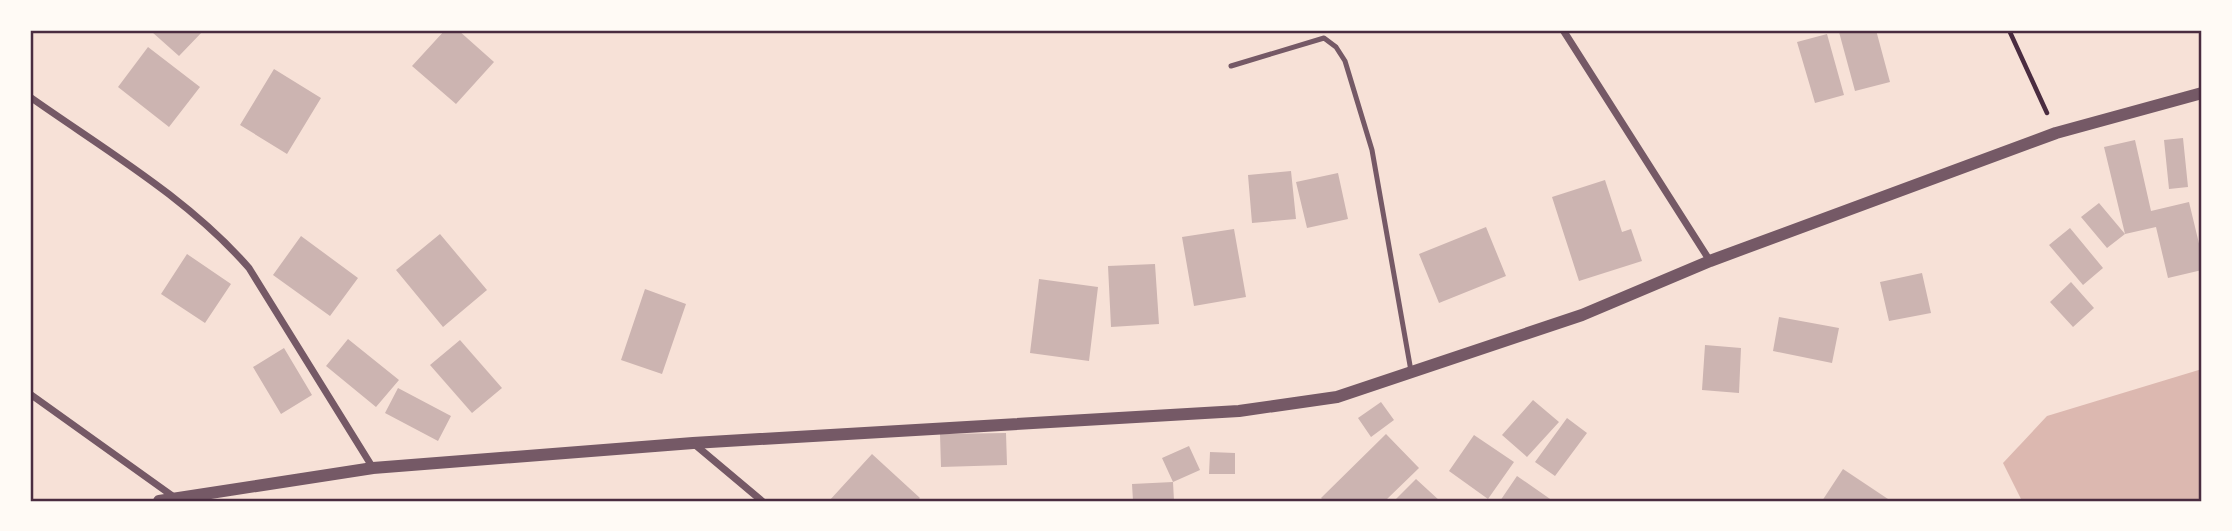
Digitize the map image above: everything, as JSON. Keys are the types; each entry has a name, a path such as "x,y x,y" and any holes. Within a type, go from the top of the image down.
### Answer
{"street":[{"path":"1563,30 1710,261"},
{"path":"159,501 373,468 693,443 1239,411 1337,397 1411,371 1476,353 1582,315 1710,261 2056,133 2202,93"},
{"path":"30,97 201,218 229,244 250,268 373,468"},
{"path":"30,394 174,498"},
{"path":"693,443 762,501"}],"lane":[{"path":"1231,66 1324,38 1336,47 1345,61 1372,150 1411,371"}],"path":[{"path":"2009,30 2056,133"}],"shaded area":[{"path":"2202,369 2202,501 2022,501 2003,463 2047,416"}],"building":[{"path":"204,30 179,56 152,32"},
{"path":"445,30 458,30 494,62 456,104 412,66"},
{"path":"1876,30 1890,82 1855,91 1839,32"},
{"path":"1827,34 1844,95 1815,103 1797,42"},
{"path":"148,47 200,87 169,127 118,87"},
{"path":"274,69 321,98 287,154 240,125"},
{"path":"2183,138 2188,187 2169,189 2164,140"},
{"path":"2135,140 2151,211 2189,202 2202,256 2202,270 2168,278 2156,227 2125,234 2104,147"},
{"path":"1291,171 1296,219 1252,223 1248,175"},
{"path":"1338,173 1348,219 1307,228 1296,182"},
{"path":"1605,180 1622,232 1631,229 1642,261 1579,281 1552,197"},
{"path":"2099,203 2125,234 2107,248 2081,217"},
{"path":"1486,227 1506,276 1439,303 1419,254"},
{"path":"2070,228 2103,268 2083,285 2049,245"},
{"path":"1234,229 1246,297 1194,306 1182,237"},
{"path":"440,234 487,290 443,327 396,270"},
{"path":"301,236 358,278 330,316 273,275"},
{"path":"187,254 231,284 205,323 161,294"},
{"path":"1155,264 1159,324 1111,327 1108,266"},
{"path":"1922,273 1931,313 1889,321 1880,282"},
{"path":"1039,279 1098,287 1089,361 1030,353"},
{"path":"2071,282 2094,308 2073,327 2050,302"},
{"path":"645,289 686,304 662,374 621,360"},
{"path":"1779,317 1839,328 1832,363 1773,351"},
{"path":"348,339 399,380 376,407 326,366"},
{"path":"460,340 502,388 472,413 430,365"},
{"path":"1705,345 1741,348 1739,393 1702,390"},
{"path":"284,348 312,395 281,414 253,367"},
{"path":"398,388 451,416 438,441 385,413"},
{"path":"1533,400 1559,422 1527,457 1502,435"},
{"path":"1381,402 1394,420 1371,437 1358,418"},
{"path":"1567,418 1587,433 1555,476 1535,462"},
{"path":"1006,433 1007,465 941,467 940,434"},
{"path":"1386,434 1419,468 1385,501 1324,501 1321,498"},
{"path":"1474,435 1514,462 1488,499 1449,471"},
{"path":"1189,446 1200,470 1173,482 1162,458"},
{"path":"1210,452 1235,453 1235,474 1209,474"},
{"path":"872,454 920,498 917,501 829,501"},
{"path":"1843,469 1891,501 1822,501"},
{"path":"1517,476 1553,501 1500,501"},
{"path":"1416,479 1440,501 1394,501"},
{"path":"1173,482 1174,501 1133,501 1132,484"}]}
